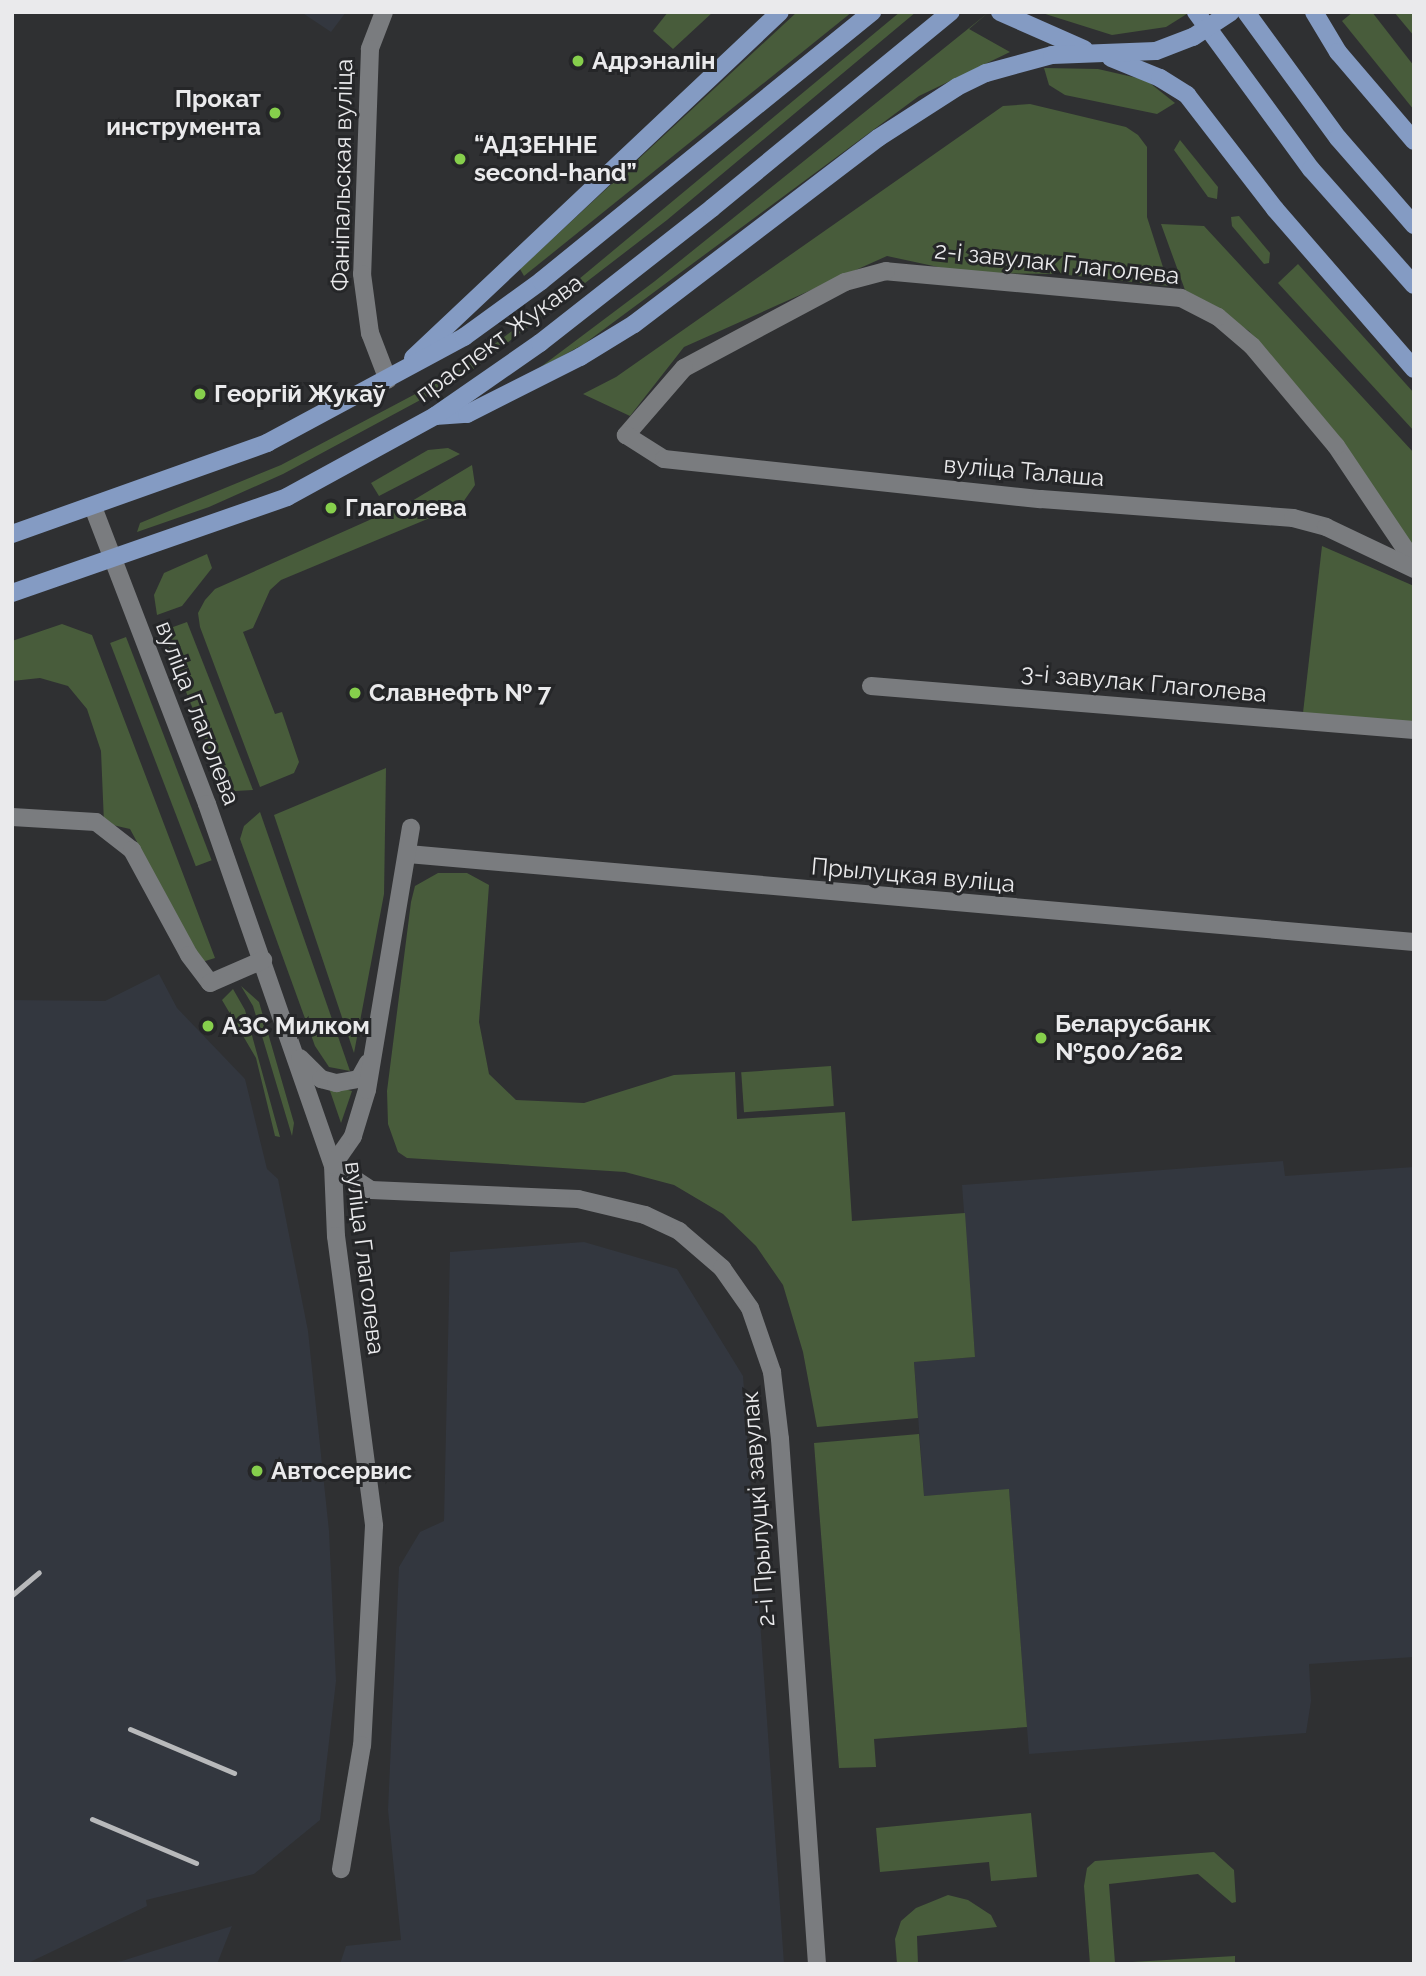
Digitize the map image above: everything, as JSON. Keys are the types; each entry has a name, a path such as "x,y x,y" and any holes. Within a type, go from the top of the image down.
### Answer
{"main road":[{"path":"392,378 780,12"},
{"name":"праспект Жукава","path":"12,534 267,443 464,337 541,281 872,12"},
{"name":"праспект Жукава","path":"12,593 114,560 286,497 435,416 540,342 712,208 951,12"},
{"path":"1000,12 1023,25 1140,69 1187,95 1275,209 1414,369"},
{"path":"1196,12 1311,169 1414,285"},
{"path":"435,416 467,414 634,324 878,138 957,87 1032,60 1093,52 1156,51 1193,37 1231,12"},
{"path":"1246,12 1338,138 1414,225"},
{"path":"1314,12 1338,52 1414,141"}],"street":[{"name":"Фаніпальская вуліца","path":"384,12 370,49 362,274 370,333 392,378"},
{"name":"2-і завулак Глаголева","path":"829,291 886,271 1181,298 1218,317 1252,346 1343,456 1414,562"},
{"name":"вуліца Талаша","path":"829,291 684,368 626,435 664,459 1041,499 1293,518 1326,527 1414,569"},
{"path":"93,507 114,560"},
{"name":"вуліца Глаголева","path":"114,560 263,960 332,1165 336,1236 374,1526 362,1745 341,1869"},
{"name":"3-і завулак Глаголева","path":"871,686 1414,730"},
{"path":"12,817 96,822 132,850 189,955 210,983 263,960"},
{"path":"332,1165 353,1136 374,1050 411,828"},
{"name":"Прылуцкая вуліца","path":"408,854 1414,942"},
{"path":"294,1050 310,1071 335,1083 359,1079 374,1050"},
{"name":"2-і Прылуцкі завулак","path":"332,1165 371,1190 578,1199 645,1215 679,1231 722,1268 750,1308 772,1372 780,1439 817,1964"}],"shaded area":[{"path":"301,12 346,12 331,32"},
{"path":"159,974 177,1008 245,1079 267,1169 278,1179 308,1331 329,1531 336,1681 320,1820 254,1874 146,1900 147,1906 26,1964 12,1964 12,1000 105,1001"},
{"path":"1283,1161 1285,1176 1414,1167 1414,1657 1309,1664 1311,1701 1306,1733 1029,1754 1009,1490 924,1496 914,1362 975,1357 962,1185"},
{"path":"584,1242 677,1269 743,1376 784,1964 340,1964 346,1946 401,1940 388,1810 399,1567 420,1532 444,1521 450,1252"},
{"path":"232,1926 217,1964 103,1964 122,1961"}],"green space":[{"path":"668,12 713,12 673,49 653,31"},
{"path":"797,12 852,12 524,276 520,269"},
{"path":"900,12 916,12 667,220 463,377 283,474 209,507 137,532 140,523 281,465 457,372 555,299"},
{"path":"989,12 969,29 1010,52 919,96 584,344 538,369 655,281"},
{"path":"1039,12 1190,12 1166,27 1112,35"},
{"path":"1353,12 1372,12 1414,66 1414,110 1342,21"},
{"path":"1394,12 1414,12 1414,36"},
{"path":"1044,68 1098,69 1146,80 1175,103 1157,114 1065,95 1049,85"},
{"path":"1030,104 1126,127 1138,135 1147,147 1147,217 1169,286 1059,274 966,273 887,256 684,347 630,416 583,394 616,377 1003,106"},
{"path":"1180,140 1218,187 1217,199 1208,197 1174,150"},
{"path":"1239,216 1270,253 1269,263 1264,264 1232,226 1231,217"},
{"path":"1161,224 1204,226 1414,453 1414,548 1357,463 1249,331 1185,290"},
{"path":"1298,264 1414,393 1414,431 1278,283"},
{"path":"448,448 460,454 379,496 371,483 428,450"},
{"path":"472,465 475,485 461,505 281,580 270,590 253,628 243,632 275,714 282,712 299,762 294,773 260,787 200,627 198,613 205,600 215,589 412,501"},
{"path":"1322,546 1414,586 1414,723 1303,713"},
{"path":"207,554 212,568 182,606 157,615 154,595 164,573"},
{"path":"187,622 253,790 235,791 219,775 162,631"},
{"path":"62,624 92,635 215,958 202,962 130,829 104,823 101,751 87,709 68,686 40,678 12,681 12,641"},
{"path":"126,637 212,860 196,866 110,643"},
{"path":"386,768 384,894 354,1053 274,815"},
{"path":"260,812 350,1071 329,1067 315,1046 240,839 244,826"},
{"path":"438,873 467,873 489,885 479,1022 489,1074 516,1100 584,1103 674,1075 735,1072 737,1119 845,1112 852,1221 965,1213 975,1357 914,1362 918,1418 817,1427 803,1352 783,1285 756,1246 723,1214 674,1185 625,1172 407,1158 398,1152 388,1124 387,1091 411,902 415,886"},
{"path":"241,986 259,1002 294,1123 292,1136 253,1006"},
{"path":"233,989 245,1010 280,1137 275,1136 256,1058 222,1000"},
{"path":"831,1066 834,1106 744,1112 741,1072"},
{"path":"328,1085 352,1091 341,1123"},
{"path":"919,1434 924,1496 1009,1489 1027,1727 874,1739 876,1767 839,1768 814,1443"},
{"path":"1031,1813 1037,1877 991,1881 989,1862 880,1872 876,1828"},
{"path":"1214,1852 1234,1870 1236,1902 1232,1903 1198,1874 1109,1884 1115,1963 1235,1956 1235,1964 1090,1964 1084,1886 1087,1868 1095,1861"},
{"path":"948,1895 968,1900 991,1915 997,1927 917,1936 918,1964 897,1964 895,1939 901,1921 916,1908"}],"railway":[{"path":"12,1595 39,1572"},
{"path":"130,1729 234,1773"},
{"path":"92,1819 196,1863"}],"place":[{"name":"Адрэналін","path":"578,61"},
{"name":"Прокат инструмента","path":"275,113"},
{"name":"“АДЗЕННЕ second-hand”","path":"460,159"},
{"name":"Георгій Жукаў","path":"200,394"},
{"name":"Глаголева","path":"331,508"},
{"name":"Славнефть № 7","path":"355,693"},
{"name":"АЗС Милком","path":"208,1026"},
{"name":"Беларусбанк №500/262","path":"1041,1038"},
{"name":"Автосервис","path":"257,1471"}]}
